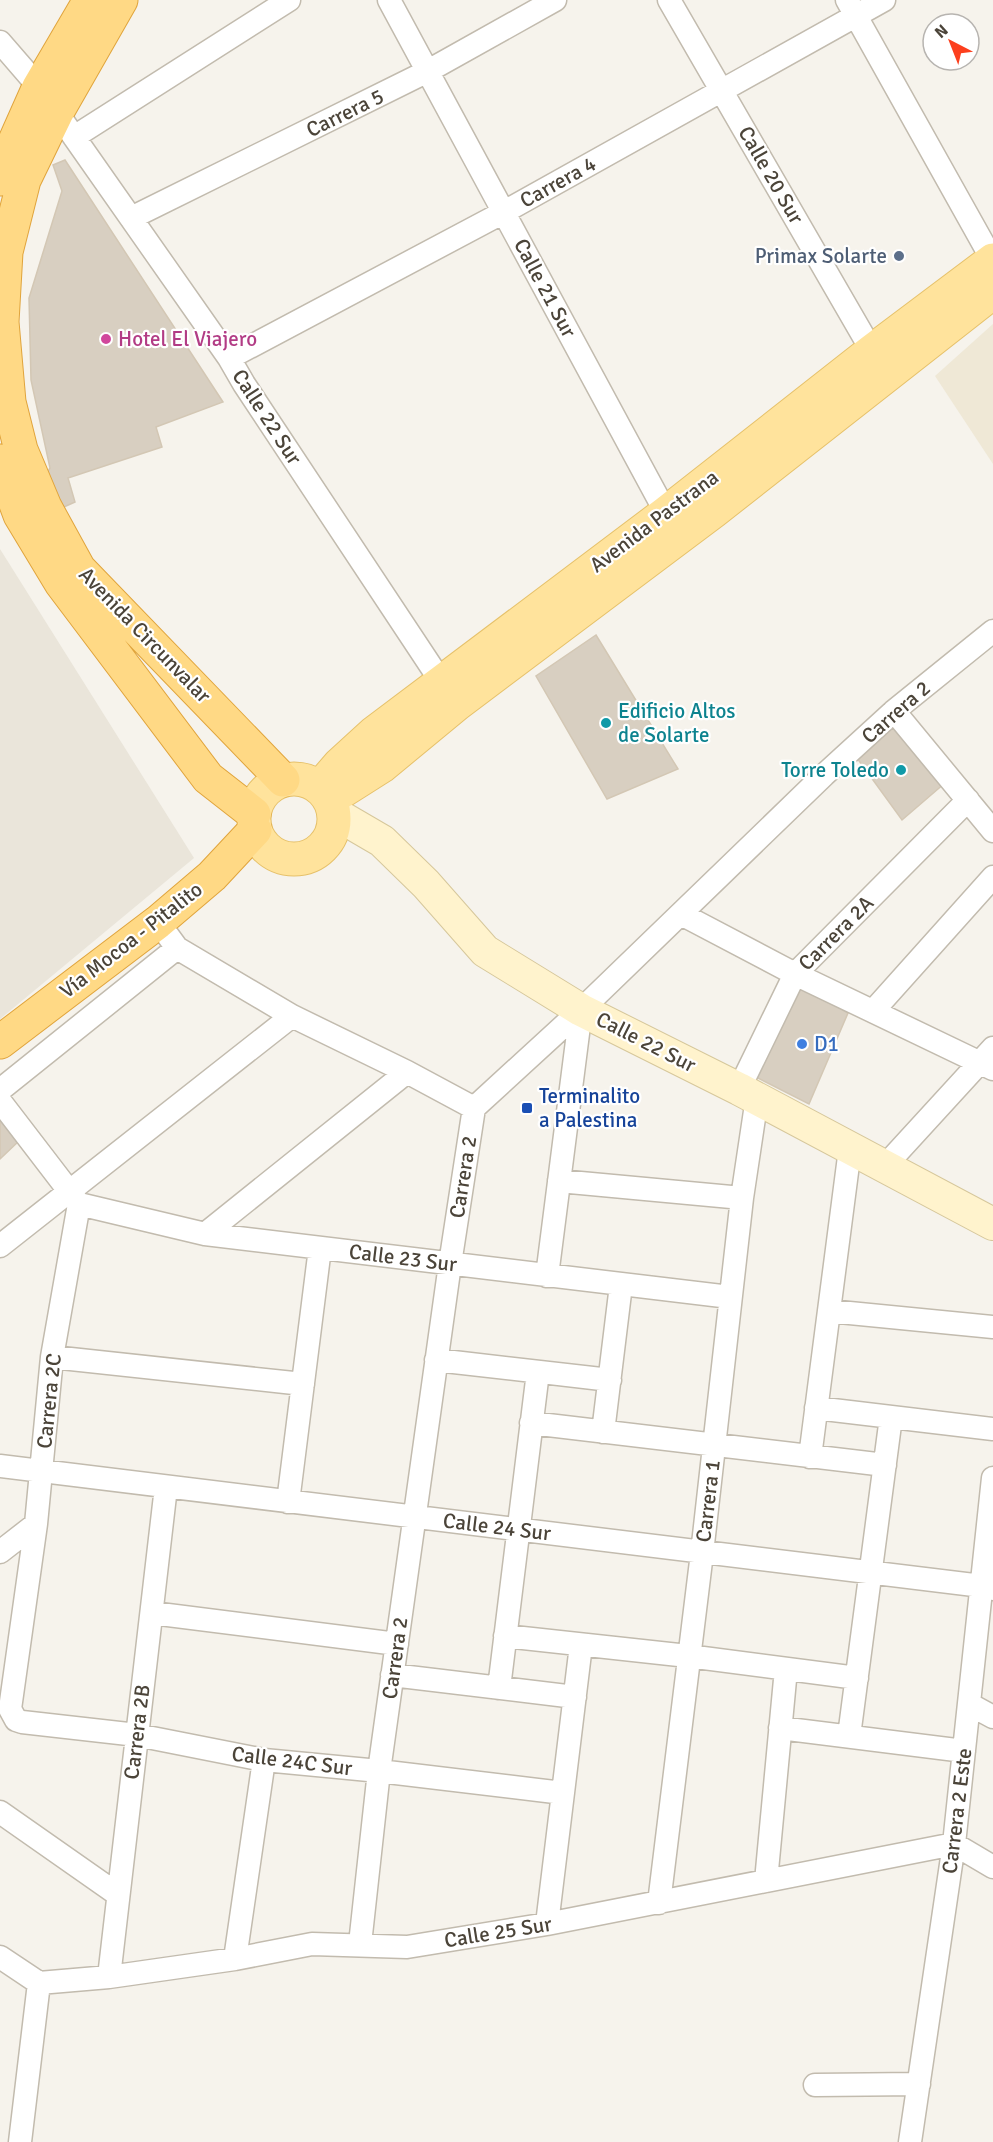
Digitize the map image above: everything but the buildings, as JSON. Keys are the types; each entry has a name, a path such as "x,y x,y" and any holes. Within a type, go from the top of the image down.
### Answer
{"highway":[{"name":"Avenida Circunvalar","path":"0,179 57,112 90,0"},
{"name":"Avenida Circunvalar","path":"122,0 57,112 24,180 6,252 2,322 9,402 21,450 22,514 80,569 283,780"},
{"name":"Avenida Circunvalar","path":"0,461 22,514 61,583 208,778 258,831"},
{"name":"Vía Mocoa - Pitalito","path":"0,1042 158,922 212,876 258,831"}],"main road":[{"name":"Avenida Pastrana","path":"329,808 382,766 449,693 672,525 880,362 993,260"},
{"name":"Avenida Pastrana","path":"880,362 993,292"},
{"path":"303,779 329,808 322,849 304,858 283,859 258,831 263,792 283,780 303,779"},
{"name":"Calle 22 Sur","path":"329,808 382,840 426,884 485,951 581,1010 748,1094 993,1224"}],"street":[{"path":"57,112 289,0"},
{"name":"Calle 21 Sur","path":"389,0 672,525"},
{"name":"Carrera 5","path":"131,218 428,71 555,0"},
{"name":"Calle 20 Sur","path":"669,0 880,362"},
{"name":"Carrera 4","path":"229,358 504,213 722,91 851,8 884,0"},
{"path":"851,8 993,260"},
{"name":"Calle 22 Sur","path":"0,42 57,112 229,358 449,693"},
{"name":"Carrera 2","path":"360,1944 379,1771 436,1360 474,1108 581,1010 894,711 993,631"},
{"path":"894,711 993,831"},
{"name":"Carrera 2A","path":"748,1094 795,974 968,800"},
{"path":"873,1011 993,877"},
{"path":"681,914 795,974 873,1011 988,1060 884,1167"},
{"path":"158,922 177,948 292,1016 407,1072 474,1108"},
{"path":"0,1090 177,948"},
{"path":"548,1276 581,1010"},
{"path":"0,1246 74,1198 292,1016"},
{"path":"205,1234 407,1072"},
{"name":"Carrera 1","path":"659,1903 715,1444 742,1198 748,1094"},
{"path":"0,1101 74,1198"},
{"path":"810,1457 850,1149"},
{"path":"559,1181 742,1198"},
{"name":"Calle 23 Sur","path":"74,1198 205,1234 730,1297"},
{"name":"Carrera 2C","path":"22,1722 16,1720 10,1709 36,1524 52,1357 74,1198"},
{"path":"288,1502 320,1248"},
{"path":"603,1432 621,1285"},
{"path":"829,1311 993,1327"},
{"path":"52,1357 303,1384"},
{"path":"436,1360 609,1380"},
{"path":"499,1688 538,1372"},
{"path":"816,1408 993,1429"},
{"path":"849,1736 891,1417"},
{"path":"531,1423 885,1466"},
{"name":"Calle 24 Sur","path":"0,1466 987,1588"},
{"name":"Carrera 2B","path":"109,1977 166,1487"},
{"name":"Carrera 2 Este","path":"910,2142 954,1844 969,1704 987,1588 992,1491"},
{"path":"0,1551 36,1524"},
{"path":"152,1613 397,1644"},
{"path":"505,1636 688,1656 857,1678"},
{"path":"547,1924 581,1645"},
{"path":"766,1881 786,1669"},
{"path":"392,1676 575,1697"},
{"path":"969,1704 993,1717"},
{"name":"Calle 24C Sur","path":"22,1722 136,1735 264,1760 563,1793"},
{"path":"780,1728 964,1751"},
{"path":"235,1959 264,1760"},
{"path":"0,1812 117,1894"},
{"path":"954,1844 993,1867"},
{"name":"Calle 25 Sur","path":"39,1983 109,1977 235,1959 312,1944 407,1947 659,1903 954,1844"},
{"path":"0,1957 39,1983 20,2142"},
{"path":"815,2085 919,2084"}],"shaded area":[{"path":"993,324 993,464 935,376"},
{"path":"0,549 194,858 0,1019"}],"place":[{"name":"Primax Solarte","path":"899,256"},
{"name":"Hotel El Viajero","path":"106,339"},
{"name":"Edificio Altos de Solarte","path":"606,723"},
{"name":"Torre Toledo","path":"901,770"},
{"name":"D1","path":"802,1044"},
{"name":"Terminalito a Palestina","path":"527,1108"}]}
